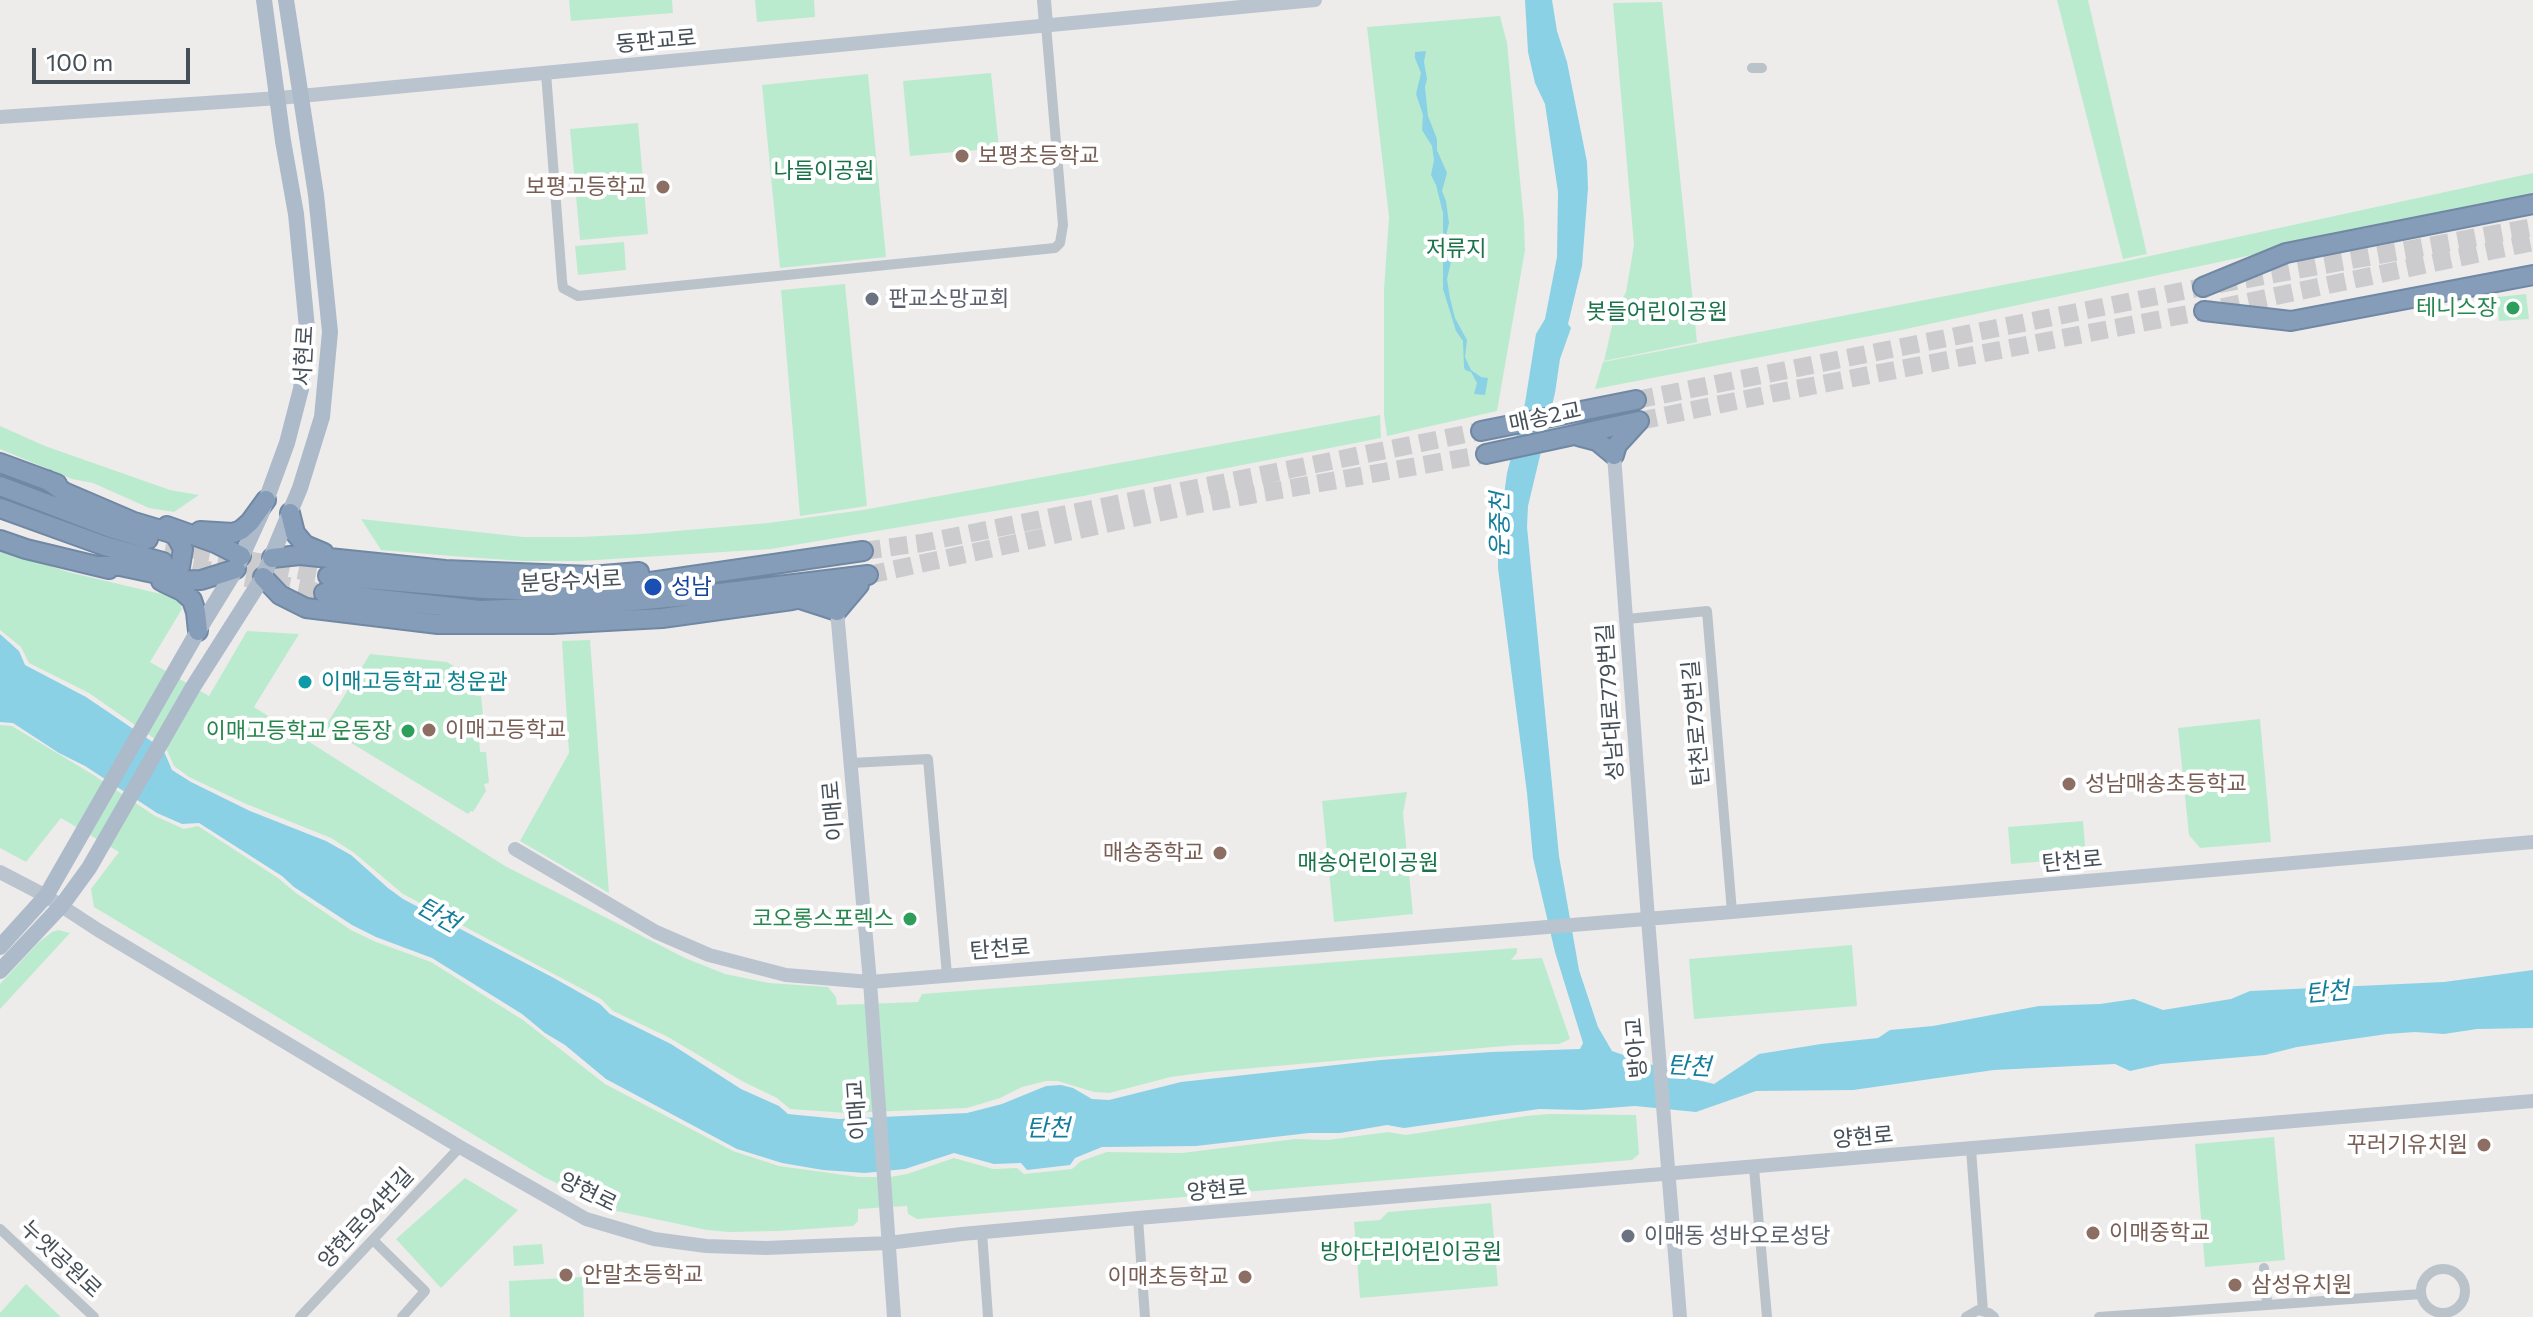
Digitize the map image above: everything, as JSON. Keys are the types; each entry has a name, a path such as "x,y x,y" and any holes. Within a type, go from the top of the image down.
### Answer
{"highway":[{"path":"2203,287 2286,253 2533,204"},
{"path":"2204,311 2291,321 2533,275"},
{"name":"매송2교","path":"1481,431 1636,400"},
{"path":"1639,421 1617,445 1614,455 1601,434 1639,421"},
{"name":"매송2교","path":"1491,453 1571,435 1601,434"},
{"path":"0,463 47,480 168,545"},
{"path":"47,480 64,492 134,522 171,533 183,549 180,567 167,576 120,566 99,566"},
{"path":"0,486 111,528 168,545 241,530 266,500"},
{"path":"0,510 105,546 215,543 280,595 306,608 438,624 552,624 662,618 792,600 867,579"},
{"path":"290,513 295,533 305,545 338,559"},
{"path":"0,540 161,581 182,591 192,600 198,631"},
{"name":"분당수서로","path":"863,551 582,592 326,585 480,610 566,607 867,579"},
{"path":"272,558 300,555 445,570 591,576 801,559"},
{"path":"161,581 201,580 248,567"},
{"path":"792,600 807,601 837,611 867,579"}],"main road":[{"name":"서현로","path":"62,905 96,856 193,687 248,567 297,405 307,328 296,214 264,0"},
{"name":"서현로","path":"272,558 322,417 330,332 316,195 286,0"},
{"path":"1044,0 1046,25"},
{"name":"동판교로","path":"0,117 302,96 1315,0"},
{"name":"성남대로779번길","path":"1614,455 1650,947"},
{"path":"248,567 272,558"},
{"name":"서현로","path":"46,896 198,631 248,567"},
{"name":"이매로","path":"837,611 871,1006"},
{"name":"탄천로","path":"515,849 656,932 709,955 786,975 870,982 1614,922 2533,842"},
{"name":"양현로","path":"0,872 62,905 98,930 460,1147 586,1219 677,1243 736,1248 888,1243 1138,1218 2533,1101"},
{"path":"0,947 46,896"},
{"path":"0,971 62,905"},
{"name":"방아교","path":"1650,947 1670,1175"},
{"name":"이매교","path":"871,1006 888,1243"},
{"path":"1670,1175 1680,1317"},
{"path":"888,1243 894,1317"}],"street":[{"path":"546,73 563,288 578,296 1055,248 1060,243 1063,225 1046,25"},
{"name":"탄천로79번길","path":"1627,619 1707,611 1732,912"},
{"path":"851,763 928,759 947,975"},
{"name":"양현로94번길","path":"300,1317 460,1147"},
{"path":"1971,1149 1983,1311"},
{"path":"1754,1168 1767,1317"},
{"path":"1138,1218 1145,1317"},
{"name":"누엣공원로","path":"0,1229 94,1317"},
{"path":"982,1232 988,1317"},
{"path":"373,1240 425,1291 402,1317"},
{"path":"2264,1268 2267,1303"},
{"path":"2434,1270 2452,1271 2458,1275 2465,1289 2462,1303 2445,1314 2426,1306 2421,1294 2424,1279 2434,1270"},
{"path":"2099,1317 2421,1294"},
{"path":"1966,1317 1983,1311 1994,1317"}],"green space":[{"path":"569,0 672,0 673,13 571,21"},
{"path":"755,0 814,0 815,17 757,22"},
{"path":"2057,0 2088,0 2147,254 2123,259"},
{"name":"봇들어린이공원","path":"1662,2 1697,342 1604,361 1615,313 1626,292 1634,245 1613,3"},
{"name":"저류지","path":"1500,16 1507,43 1525,250 1497,411 1387,436 1384,414 1384,290 1389,217 1367,27"},
{"path":"991,73 999,148 910,156 903,81"},
{"name":"나들이공원","path":"868,74 886,257 780,268 762,85"},
{"path":"638,123 648,234 580,240 570,129"},
{"path":"2533,173 2533,195 1901,330 1595,389 1603,362 2122,262"},
{"path":"624,242 626,270 578,275 575,246"},
{"path":"845,284 867,506 800,516 781,290"},
{"name":"테니스장","path":"2526,294 2529,319 2499,321 2497,297"},
{"path":"1380,415 1381,438 1083,496 771,549 580,561 452,556 381,550 361,519 523,537 642,534 768,523 863,510"},
{"path":"0,426 45,446 170,490 199,495 174,512 149,508 93,483 72,479 0,449"},
{"path":"0,549 68,572 178,598 182,609 150,662 209,696 247,631 299,634 254,707 505,866 685,958 725,974 769,983 828,987 836,997 837,1005 918,1002 922,994 1517,948 1511,960 1542,958 1570,1039 1559,1044 1516,1045 1208,1072 1171,1077 1109,1093 1046,1081 967,1108 847,1113 790,1109 777,1098 668,1037 613,1011 601,999 403,894 353,852 331,838 189,777 174,766 165,746 89,693 29,663 21,647 0,630"},
{"path":"590,640 609,893 520,841 569,753 562,641"},
{"name":"이매고등학교 운동장","path":"370,654 447,662 476,680 475,696 481,696 485,735 479,736 480,752 486,752 489,783 484,784 486,791 473,812 468,814 325,727"},
{"path":"2260,719 2271,842 2200,848 2189,835 2178,728"},
{"path":"0,725 12,726 155,816 184,829 198,826 351,930 431,962 523,1020 605,1084 733,1151 779,1166 859,1177 890,1177 954,1158 993,1169 1017,1168 1024,1174 1072,1169 1081,1161 1107,1152 1182,1153 1295,1139 1328,1140 1388,1132 1406,1135 1549,1114 1636,1115 1639,1154 1632,1160 917,1219 908,1214 907,1206 858,1209 858,1221 853,1226 779,1231 707,1230 612,1210 544,1177 94,907 91,889 119,852 61,818 26,862 0,848"},
{"name":"매송어린이공원","path":"1407,792 1403,813 1413,914 1334,922 1322,801"},
{"path":"2083,821 2086,858 2011,864 2008,827"},
{"path":"58,930 70,933 0,1009 0,984 38,943"},
{"path":"1852,945 1857,1006 1694,1019 1689,959"},
{"path":"2274,1137 2285,1260 2205,1267 2195,1144"},
{"path":"465,1178 518,1210 441,1288 396,1239"},
{"name":"방아다리어린이공원","path":"1491,1203 1498,1286 1360,1298 1354,1222 1380,1220 1388,1212"},
{"path":"542,1244 544,1264 514,1266 513,1246"},
{"path":"583,1277 584,1317 510,1317 509,1281"},
{"path":"26,1284 61,1317 0,1317 0,1313"}],"water":[{"name":"탄천","path":"1525,0 1552,0 1587,162 1582,266 1568,324 1571,328 1560,359 1528,506 1527,527 1559,856 1579,970 1598,1027 1612,1051 1714,1084 1759,1054 1878,1038 1890,1030 1933,1026 2039,1006 2100,1004 2134,999 2163,1010 2231,999 2250,991 2444,982 2533,970 2533,1028 2387,1034 2297,1047 2265,1055 2161,1064 2130,1071 2115,1064 1994,1070 1853,1090 1756,1091 1696,1112 1635,1106 1539,1109 1404,1128 1387,1125 1340,1133 1309,1133 1196,1146 1102,1147 1075,1158 1070,1165 1027,1170 1021,1163 994,1164 954,1153 905,1169 865,1173 823,1170 782,1163 737,1149 606,1079 522,1014 432,958 352,925 199,823 182,824 157,813 13,723 0,722 0,634 19,651 25,665 86,697 163,749 172,770 191,782 250,811 326,841 351,855 403,899 552,977 600,1004 610,1014 671,1044 741,1089 779,1106 788,1114 839,1119 967,1113 1002,1104 1046,1086 1061,1085 1092,1099 1109,1100 1181,1082 1381,1060 1580,1049 1583,1043 1555,952 1533,858 1498,568 1498,540 1507,473 1525,403 1536,334 1545,319 1557,257 1558,192 1545,104 1535,83 1528,52"},
{"path":"1426,51 1428,116 1447,173 1442,191 1449,223 1445,240 1451,262 1447,279 1450,298 1455,318 1467,340 1465,357 1471,370 1488,378 1485,395 1474,394 1477,383 1471,372 1465,370 1463,341 1456,331 1443,289 1443,213 1431,175 1434,160 1432,146 1422,130 1423,115 1416,94 1421,73 1415,52"}],"tunnel":[{"path":"1636,400 2203,287 2533,227"},
{"path":"1639,421 2204,311 2533,242"},
{"path":"863,551 922,543 1481,431"},
{"path":"868,575 1194,505 1486,454"},
{"path":"166,544 328,576"},
{"path":"166,562 324,593"}],"place":[{"name":"보평초등학교","path":"962,156"},
{"name":"보평고등학교","path":"663,187"},
{"name":"판교소망교회","path":"872,299"},
{"name":"테니스장","path":"2513,308"},
{"name":"성남","path":"653,587"},
{"name":"이매고등학교 청운관","path":"305,682"},
{"name":"이매고등학교","path":"429,730"},
{"name":"이매고등학교 운동장","path":"408,731"},
{"name":"성남매송초등학교","path":"2069,784"},
{"name":"매송중학교","path":"1220,853"},
{"name":"코오롱스포렉스","path":"910,919"},
{"name":"꾸러기유치원","path":"2484,1145"},
{"name":"이매중학교","path":"2093,1233"},
{"name":"이매동 성바오로성당","path":"1628,1236"},
{"name":"안말초등학교","path":"566,1275"},
{"name":"이매초등학교","path":"1245,1277"},
{"name":"삼성유치원","path":"2235,1285"}],"water label":[{"name":"운중천","path":"1500,525"}]}
